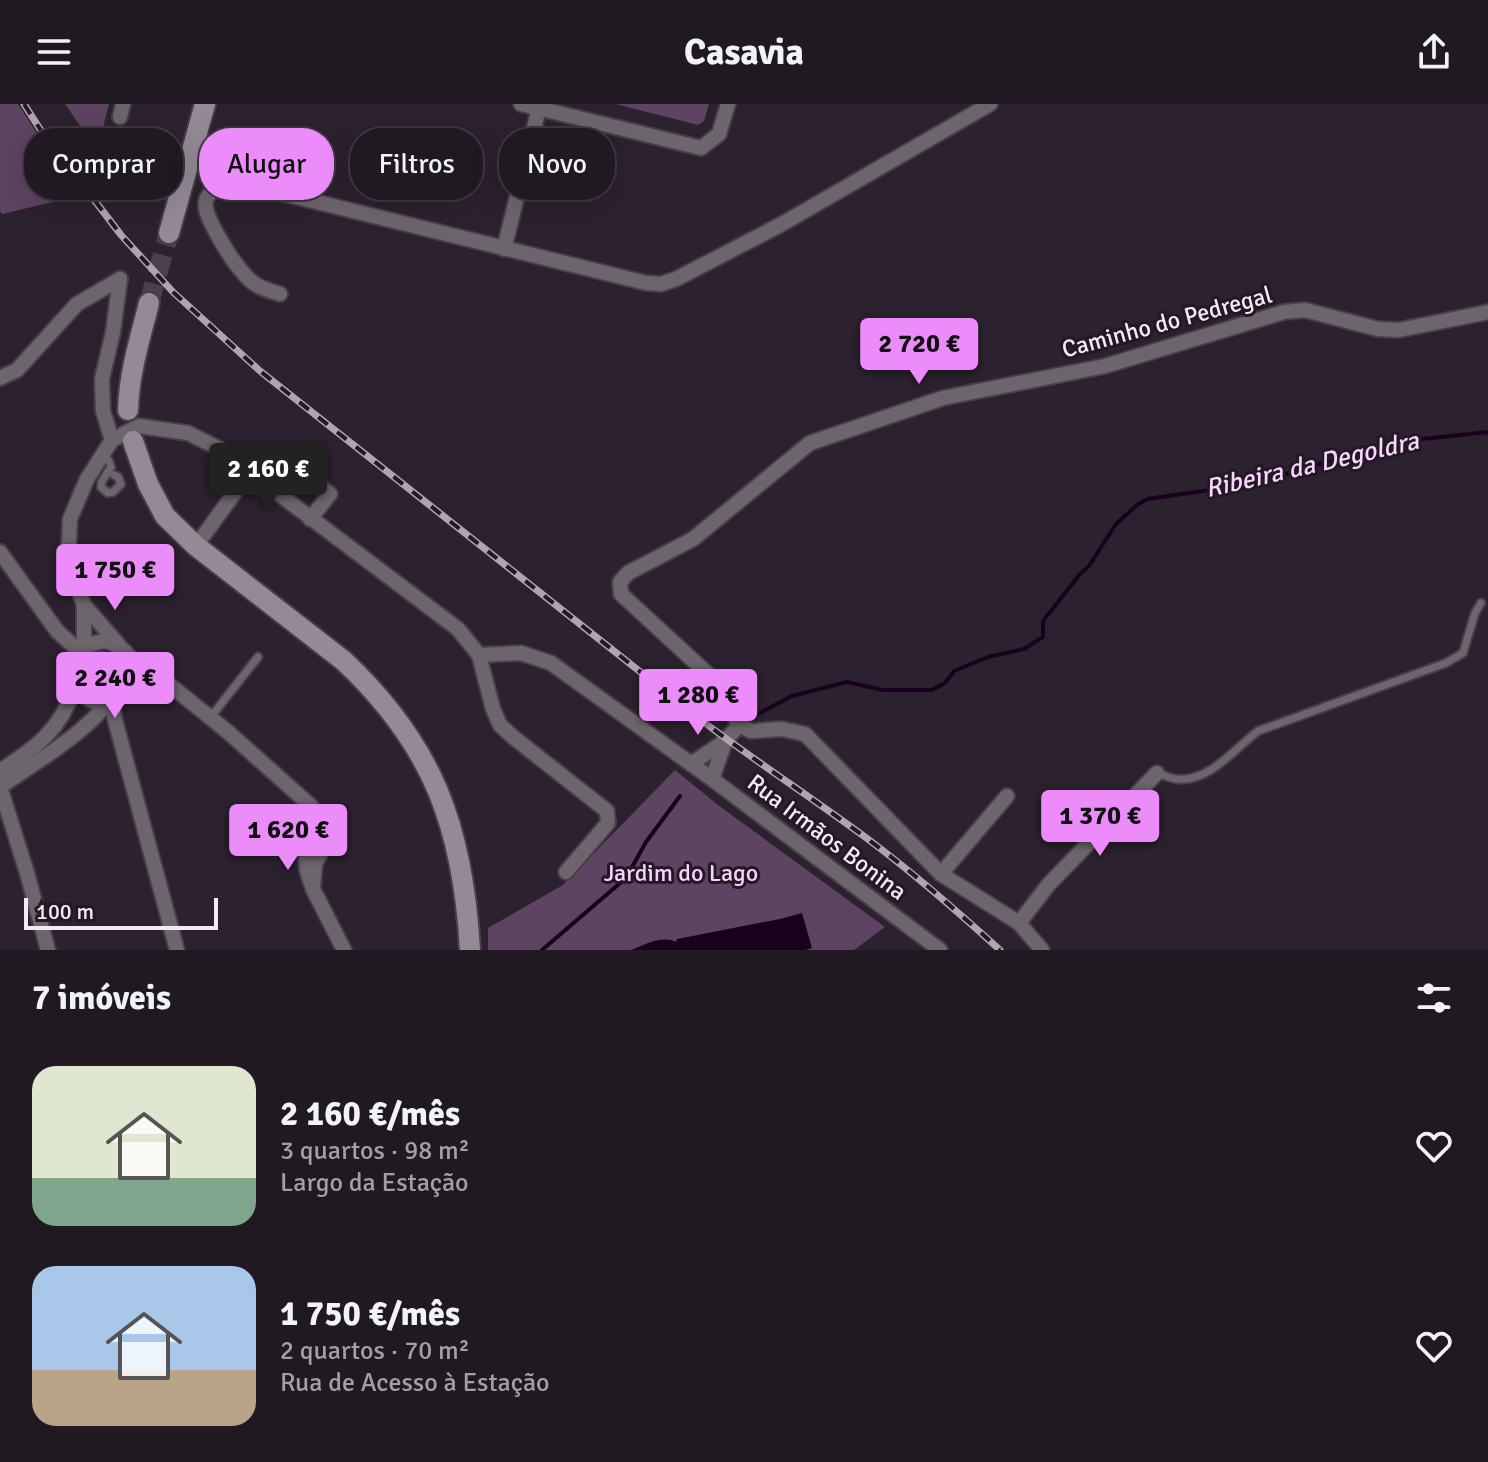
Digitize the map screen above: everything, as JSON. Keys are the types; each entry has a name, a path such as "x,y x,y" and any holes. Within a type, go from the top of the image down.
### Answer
{"main road":[{"path":"169,233 205,104"},
{"path":"128,410 133,365 149,303"},
{"path":"133,441 148,484 165,516 196,546 344,661 371,688 406,732 431,775 453,831 462,872 470,950"}],"street":[{"path":"521,104 701,148 719,134 728,104"},
{"path":"280,294 253,283 229,255 206,216 206,199 211,192 225,185 244,184 504,249 661,284 782,224 990,104"},
{"path":"504,249 539,108"},
{"path":"0,378 17,370 77,304 120,279 113,332 102,379 103,411 112,440"},
{"name":"Caminho do Pedregal","path":"739,725 710,676 621,594 620,582 628,573 693,539 810,443 943,398 1105,366 1284,312 1305,310 1378,329 1399,330 1488,312"},
{"path":"75,688 88,699 109,702 123,696 131,686 134,675 133,663 127,652 84,605 68,563 70,519 87,479 112,440 139,426 188,433 218,448 458,629 479,655 500,725 607,811 608,823 566,872"},
{"path":"196,546 254,477 280,456 330,494 310,519"},
{"path":"0,552 57,631 72,669 75,688 62,718 48,736 0,771"},
{"path":"72,669 82,650 84,605"},
{"path":"57,631 82,650"},
{"path":"82,650 94,642 118,644"},
{"name":"Rua Irmãos Bonina","path":"479,655 521,653 551,663 940,950"},
{"path":"134,675 160,677 301,796 316,814 328,840 315,864 313,889"},
{"path":"48,950 0,787 73,736 100,714 109,702"},
{"path":"109,702 177,950"},
{"path":"691,764 725,741 739,725 751,731 782,729 805,734 941,874 1019,923 1042,950"},
{"path":"712,779 725,741"},
{"path":"1019,923 1049,884 1157,773"},
{"path":"301,796 307,816 307,871 344,950"},
{"path":"941,874 1007,796"},
{"path":"305,838 316,826 326,832"},
{"path":"305,838 314,852 322,850"}],"lane":[{"path":"103,454 111,467 101,487 108,493 121,484 114,475"},
{"path":"1157,773 1177,780 1200,775 1224,762 1258,731 1446,663 1463,653 1481,603"},
{"path":"210,718 258,657"}],"green space":[{"path":"0,104 18,104 34,128 24,128 24,200 61,200 2,214"},
{"path":"65,104 109,104 103,128 82,128"},
{"path":"616,104 709,104 704,121 698,125"},
{"path":"101,651 114,657 120,670 114,683 101,689 88,683 82,670 88,657"},
{"name":"Jardim do Lago","path":"675,770 885,927 854,950 488,950 488,928 563,885"}],"shaded area":[{"path":"802,913 812,948 806,950 631,950 659,940 676,942 677,939"}],"waterway":[{"name":"Ribeira da Degoldra","path":"752,717 792,696 847,682 883,690 932,690 945,683 954,671 988,657 1024,649 1043,637 1043,621 1089,566 1116,524 1147,499 1253,484 1394,442 1488,432"},
{"name":"Ribeira da Degoldra","path":"542,950 626,878 646,842 680,796"}],"tunnel":[{"path":"149,303 169,233"}],"railway":[{"path":"24,104 121,235 173,292 260,371 705,723 886,853 1000,950"}]}
